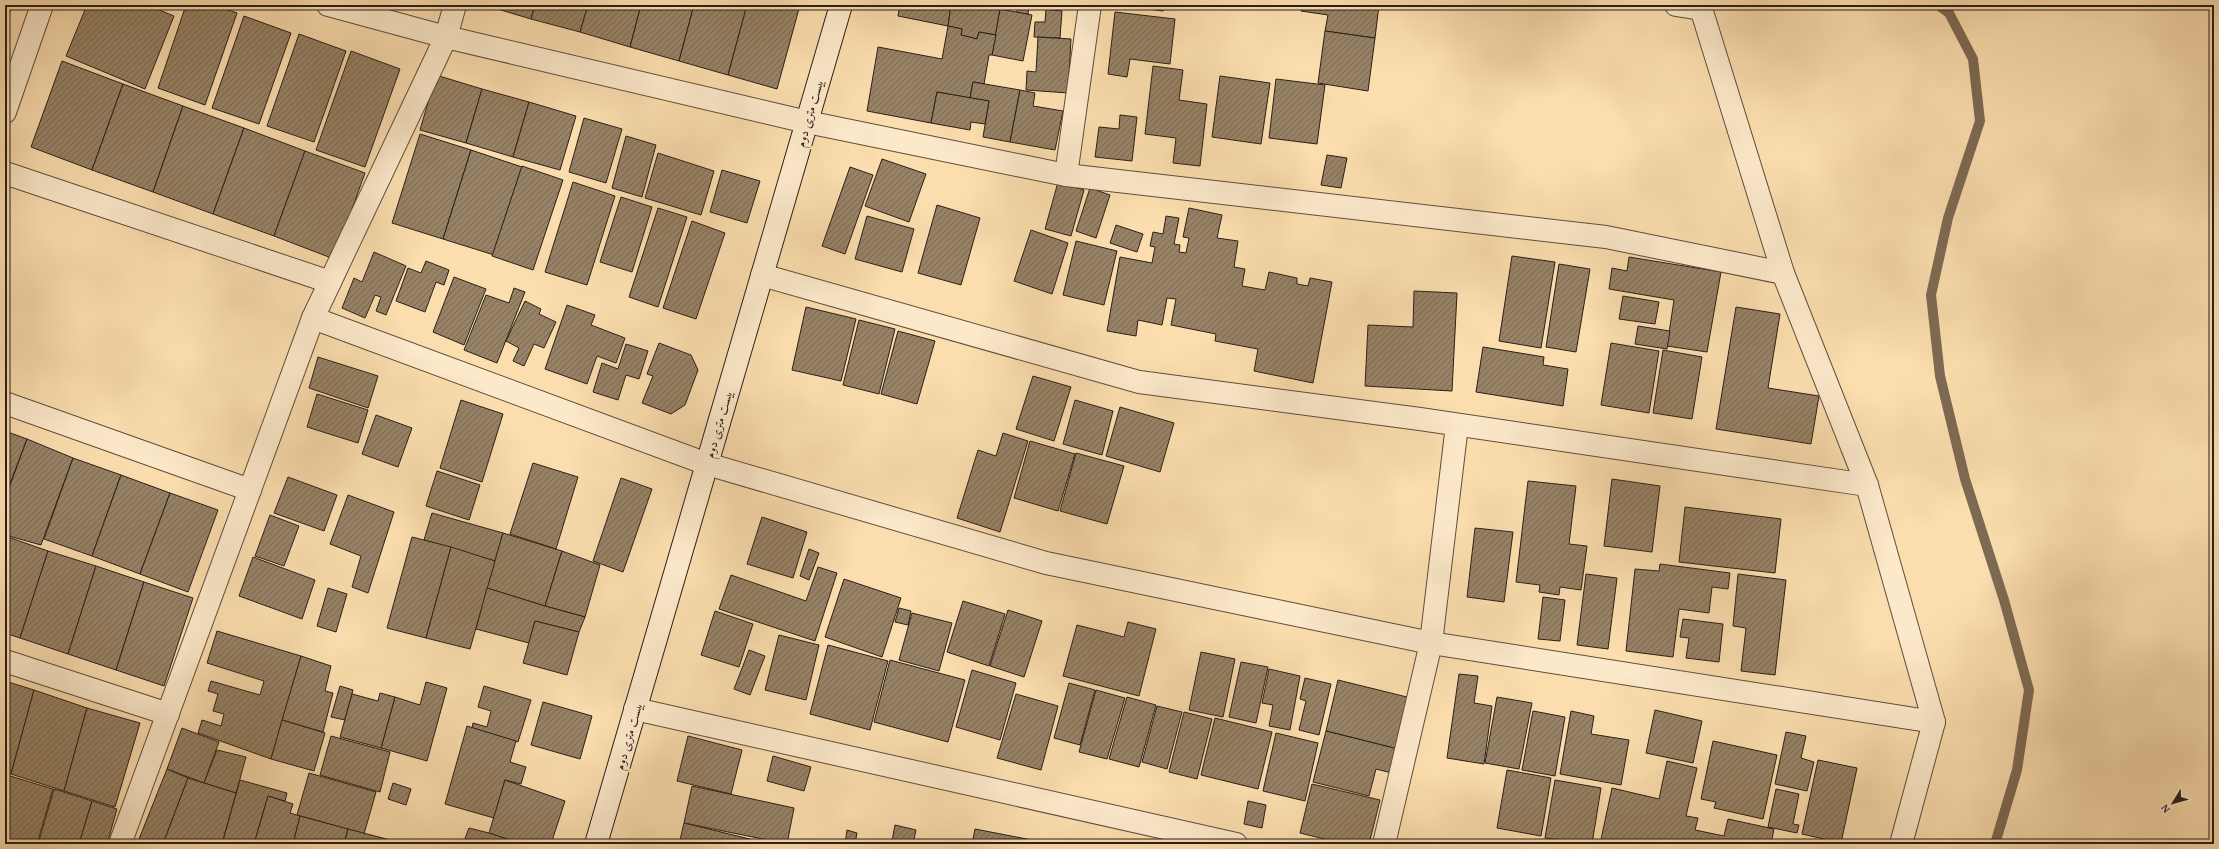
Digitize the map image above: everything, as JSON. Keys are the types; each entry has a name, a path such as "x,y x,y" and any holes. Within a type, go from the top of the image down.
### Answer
{"street":[{"path":"5,112 42,5"},
{"path":"328,5 446,37 807,122 1066,175 1606,237 1783,272"},
{"path":"120,844 313,318 446,37 455,5"},
{"name":"بیست متری دوم","path":"596,844 841,5"},
{"path":"1066,175 1090,5"},
{"path":"1676,5 1701,7 1783,272 1867,484 1934,722 1901,844"},
{"path":"5,173 330,282"},
{"path":"762,275 1138,382 1458,425 1867,484"},
{"path":"313,318 707,464 1046,563 1431,643 1934,722"},
{"path":"5,403 250,490"},
{"path":"1384,844 1431,643 1458,425"},
{"path":"5,661 168,714"},
{"path":"636,709 1236,844"}],"building":[{"path":"5,5 12,5 5,26"},
{"path":"87,5 147,5 174,16 145,89 66,56"},
{"path":"186,5 214,5 237,13 205,105 158,88"},
{"path":"484,5 535,5 531,19"},
{"path":"535,5 588,5 580,32 531,19"},
{"path":"588,5 641,5 630,47 580,32"},
{"path":"641,5 694,5 679,61 630,47"},
{"path":"694,5 747,5 728,75 679,61"},
{"path":"747,5 800,5 777,89 728,75"},
{"path":"900,5 951,5 948,26 898,16"},
{"path":"951,5 980,8 980,5 1005,5 1004,10 1000,9 996,35 979,32 977,39 961,35 962,29 948,26"},
{"path":"1005,5 1029,5 1028,14 1017,13 1017,9 1004,7"},
{"path":"1142,5 1165,5 1163,11 1141,8"},
{"path":"1302,5 1379,5 1375,38 1325,31 1328,15 1301,11"},
{"path":"1000,9 1032,15 1023,61 992,55"},
{"path":"1046,9 1062,11 1060,38 1034,37 1035,22 1045,22"},
{"path":"1115,12 1175,19 1170,64 1130,59 1127,77 1108,74"},
{"path":"244,16 291,33 259,124 212,108"},
{"path":"948,26 962,29 961,35 977,39 979,32 996,35 992,55 989,55 984,84 973,82 970,98 937,92 931,123 867,111 878,47 942,59"},
{"path":"1325,31 1375,38 1368,91 1318,83"},
{"path":"299,34 346,51 314,142 267,126"},
{"path":"1038,37 1071,39 1068,93 1026,90 1027,71 1036,72"},
{"path":"351,51 400,69 365,167 316,150"},
{"path":"62,61 123,84 92,170 31,147"},
{"path":"1153,66 1183,70 1179,100 1207,104 1200,166 1173,163 1176,138 1145,134"},
{"path":"436,75 482,89 466,143 420,130"},
{"path":"1220,76 1270,83 1261,144 1212,137"},
{"path":"1276,79 1325,85 1317,144 1269,138"},
{"path":"973,82 1020,90 1010,142 983,137 989,101 970,98"},
{"path":"123,84 183,106 153,192 92,170"},
{"path":"482,89 529,102 513,157 466,143"},
{"path":"1020,90 1035,93 1033,106 1063,111 1055,150 1010,142"},
{"path":"937,92 989,101 985,124 971,122 970,130 931,123"},
{"path":"529,102 576,116 560,170 513,157"},
{"path":"183,106 244,128 213,214 153,192"},
{"path":"1120,115 1137,117 1132,161 1095,157 1099,127 1119,129"},
{"path":"584,118 622,129 606,183 569,172"},
{"path":"244,128 305,151 274,236 213,214"},
{"path":"420,134 471,150 443,239 392,223"},
{"path":"626,136 656,145 642,197 612,188"},
{"path":"471,150 522,167 494,255 443,239"},
{"path":"305,151 365,173 334,259 274,236"},
{"path":"658,153 714,171 701,215 645,198"},
{"path":"1327,155 1347,158 1341,188 1321,185"},
{"path":"882,159 926,174 909,222 865,206"},
{"path":"522,166 563,180 533,270 492,256"},
{"path":"850,167 873,175 845,254 822,246"},
{"path":"722,170 760,181 747,223 710,212"},
{"path":"573,182 615,196 587,285 545,272"},
{"path":"1058,182 1084,190 1071,236 1045,229"},
{"path":"1090,188 1110,195 1096,238 1076,231"},
{"path":"621,197 652,207 632,272 600,262"},
{"path":"937,205 980,218 961,285 918,273"},
{"path":"658,208 687,217 658,307 629,297"},
{"path":"1189,208 1222,215 1217,238 1238,241 1234,267 1245,269 1242,286 1265,290 1269,272 1297,278 1297,284 1308,286 1310,278 1332,282 1313,383 1254,371 1258,349 1215,341 1216,334 1171,325 1176,299 1167,298 1162,325 1138,320 1136,336 1107,331 1120,257 1152,263 1155,247 1150,246 1153,232 1163,234 1166,216 1179,218 1174,244 1180,245 1179,252 1186,253 1189,238 1183,237"},
{"path":"867,216 914,229 902,272 855,259"},
{"path":"692,221 725,233 696,319 663,308"},
{"path":"1116,225 1143,234 1137,252 1110,243"},
{"path":"1031,230 1068,243 1052,294 1014,281"},
{"path":"1076,241 1117,251 1104,305 1063,295"},
{"path":"374,252 406,266 386,315 376,311 381,297 375,295 365,318 342,308 354,278 362,282"},
{"path":"1512,256 1555,262 1541,348 1499,341"},
{"path":"1629,257 1721,272 1707,352 1667,346 1674,300 1609,289 1612,268 1627,271"},
{"path":"426,261 449,270 444,285 436,282 425,312 396,301 408,268 421,273"},
{"path":"1559,264 1590,269 1576,352 1546,347"},
{"path":"454,277 486,289 464,345 433,332"},
{"path":"514,288 525,292 497,363 464,350 486,295 509,303"},
{"path":"1414,291 1457,293 1452,391 1365,386 1368,325 1413,327"},
{"path":"1623,296 1659,302 1655,324 1619,319"},
{"path":"525,301 541,309 539,314 556,322 544,348 534,344 524,366 513,361 519,348 506,341"},
{"path":"567,305 595,315 591,325 625,338 616,363 597,356 587,384 545,369"},
{"path":"806,307 856,319 841,381 792,370"},
{"path":"1736,307 1780,314 1768,388 1819,396 1811,444 1716,429"},
{"path":"859,320 895,329 879,394 843,385"},
{"path":"1638,326 1670,331 1667,349 1635,344"},
{"path":"898,331 935,341 917,404 881,394"},
{"path":"659,343 691,355 698,370 685,405 671,414 642,403 653,376 647,374"},
{"path":"1611,343 1659,351 1649,413 1601,405"},
{"path":"626,344 648,351 639,379 626,375 618,400 593,392 602,363 618,369"},
{"path":"1483,347 1544,357 1543,365 1568,369 1563,406 1476,392"},
{"path":"1663,350 1702,357 1692,419 1653,413"},
{"path":"318,357 378,376 368,408 309,388"},
{"path":"1033,376 1071,387 1054,441 1016,429"},
{"path":"317,394 368,410 358,443 307,427"},
{"path":"461,400 503,414 482,482 440,468"},
{"path":"1075,400 1113,411 1102,455 1063,444"},
{"path":"1120,407 1174,423 1160,472 1106,456"},
{"path":"376,415 412,428 398,467 362,454"},
{"path":"5,431 27,439 5,497"},
{"path":"1003,433 1028,441 1000,532 957,518 978,450 996,456"},
{"path":"27,439 73,458 41,545 5,535 5,499"},
{"path":"1030,441 1075,454 1058,511 1014,498"},
{"path":"1076,453 1124,466 1107,524 1060,511"},
{"path":"73,458 121,475 92,556 44,539"},
{"path":"533,463 578,477 556,549 510,534"},
{"path":"437,471 480,485 469,520 426,506"},
{"path":"121,475 170,493 140,574 92,556"},
{"path":"288,477 337,495 324,531 274,513"},
{"path":"621,478 652,489 623,572 593,561"},
{"path":"1612,479 1660,486 1652,552 1604,546"},
{"path":"1528,481 1576,486 1569,544 1587,546 1581,590 1560,587 1559,595 1539,592 1540,585 1516,582"},
{"path":"170,493 218,510 188,592 140,574"},
{"path":"348,495 394,512 368,593 352,587 361,556 330,544"},
{"path":"1685,507 1781,519 1775,573 1679,562"},
{"path":"432,513 503,533 495,561 424,540"},
{"path":"270,515 299,526 284,566 255,556"},
{"path":"762,517 807,532 793,578 747,564"},
{"path":"1475,528 1513,532 1504,602 1467,597"},
{"path":"503,533 562,551 545,606 487,588"},
{"path":"5,536 48,551 20,638 5,633"},
{"path":"412,537 451,547 426,638 387,628"},
{"path":"451,547 495,561 470,649 426,638"},
{"path":"809,549 819,553 809,580 800,576"},
{"path":"48,551 96,566 68,654 20,638"},
{"path":"562,551 600,565 585,617 545,606"},
{"path":"253,557 315,580 302,619 239,596"},
{"path":"1660,564 1730,573 1728,589 1712,587 1709,613 1679,609 1673,657 1626,651 1635,569 1659,571"},
{"path":"96,566 144,582 116,670 68,654"},
{"path":"818,567 837,573 815,641 719,609 731,575 806,601"},
{"path":"1586,574 1617,578 1608,649 1577,645"},
{"path":"1738,574 1786,580 1775,675 1741,671 1746,628 1733,626"},
{"path":"844,579 901,598 882,657 825,637"},
{"path":"144,582 193,598 164,686 116,670"},
{"path":"328,588 347,594 336,632 317,626"},
{"path":"487,588 585,617 579,632 535,621 529,643 476,629"},
{"path":"1543,597 1565,600 1560,641 1538,639"},
{"path":"963,601 1005,614 989,666 947,652"},
{"path":"899,608 911,611 908,625 895,622"},
{"path":"1008,610 1042,621 1024,677 990,666"},
{"path":"715,611 753,624 739,667 701,655"},
{"path":"912,613 952,623 939,671 899,660"},
{"path":"1683,619 1723,624 1719,662 1686,658 1689,638 1680,637"},
{"path":"535,621 579,632 567,675 523,663"},
{"path":"1128,622 1156,629 1139,696 1063,676 1077,625 1124,637"},
{"path":"217,631 301,656 271,759 198,733 202,720 221,726 224,714 213,711 218,694 208,691 211,681 260,695 264,681 207,663"},
{"path":"779,635 819,645 806,700 765,690"},
{"path":"828,645 888,661 870,730 810,714"},
{"path":"749,650 765,656 750,695 734,689"},
{"path":"1201,652 1235,659 1223,717 1189,710"},
{"path":"301,656 331,666 325,691 333,693 323,732 282,720"},
{"path":"890,660 965,680 948,742 874,722"},
{"path":"1241,662 1268,667 1256,723 1229,717"},
{"path":"1269,669 1300,676 1290,730 1269,726 1273,705 1262,703"},
{"path":"972,670 1016,683 1000,740 956,727"},
{"path":"1459,674 1478,676 1474,703 1492,706 1484,764 1447,758"},
{"path":"1305,678 1331,684 1319,735 1299,730 1306,701 1300,699"},
{"path":"1338,680 1415,699 1402,750 1326,731"},
{"path":"5,681 34,690 11,774 5,772"},
{"path":"426,682 447,688 427,761 381,748 395,697 420,705"},
{"path":"1069,683 1095,690 1080,745 1054,738"},
{"path":"340,686 353,690 345,720 331,717"},
{"path":"484,686 531,700 518,742 472,728 473,723 487,727 491,711 478,707"},
{"path":"34,690 87,708 64,791 11,774"},
{"path":"1096,690 1125,698 1107,759 1079,752"},
{"path":"380,693 395,697 381,748 340,737 352,694 378,701"},
{"path":"1016,694 1058,706 1041,770 997,758"},
{"path":"1127,697 1156,705 1139,767 1109,759"},
{"path":"1497,697 1532,703 1519,769 1485,763"},
{"path":"543,702 592,716 580,759 531,745"},
{"path":"1157,706 1182,712 1167,769 1142,762"},
{"path":"87,708 140,723 115,807 64,791"},
{"path":"1655,710 1702,721 1693,763 1646,753"},
{"path":"1533,711 1565,717 1555,776 1522,770"},
{"path":"1571,711 1594,716 1591,734 1629,740 1621,785 1560,774"},
{"path":"1184,712 1212,719 1197,779 1169,772"},
{"path":"1215,718 1272,732 1258,789 1201,775"},
{"path":"282,720 325,733 314,771 271,759"},
{"path":"467,726 516,741 510,762 526,767 521,784 505,780 494,818 445,804"},
{"path":"182,728 219,742 204,783 167,769"},
{"path":"1326,731 1402,750 1396,774 1376,769 1369,796 1313,782"},
{"path":"1786,732 1806,736 1801,758 1814,762 1807,791 1775,784"},
{"path":"1276,733 1318,743 1305,801 1263,791"},
{"path":"331,736 390,752 380,792 320,775"},
{"path":"688,736 742,750 731,794 677,781"},
{"path":"1713,741 1777,755 1763,819 1714,808 1716,802 1701,799"},
{"path":"217,750 246,757 236,793 204,783"},
{"path":"773,756 811,767 804,791 767,781"},
{"path":"1818,760 1857,768 1841,843 1802,834"},
{"path":"1667,761 1697,768 1686,816 1698,818 1695,830 1724,836 1728,819 1774,829 1771,844 1600,844 1612,788 1659,799"},
{"path":"167,769 188,778 163,844 137,844"},
{"path":"1507,770 1551,778 1541,836 1497,828"},
{"path":"309,773 376,792 364,834 297,815"},
{"path":"7,775 53,789 37,844 16,844 5,841 5,782"},
{"path":"188,778 236,793 222,844 163,844"},
{"path":"240,780 287,793 285,801 268,796 254,844 222,844"},
{"path":"505,780 565,801 551,844 522,844 489,833"},
{"path":"1555,780 1601,788 1592,844 1545,838"},
{"path":"393,783 411,789 406,805 388,799"},
{"path":"1312,784 1380,800 1369,844 1345,844 1300,833"},
{"path":"692,786 794,808 787,844 684,823"},
{"path":"54,789 92,801 79,844 38,844"},
{"path":"1776,789 1799,794 1793,824 1799,825 1797,833 1768,827"},
{"path":"268,796 293,804 290,813 300,816 293,844 254,844"},
{"path":"92,801 117,809 107,844 79,844"},
{"path":"1248,801 1266,805 1262,828 1244,824"},
{"path":"300,816 348,829 344,844 293,844"},
{"path":"684,823 770,844 679,844"},
{"path":"895,825 916,830 913,844 892,841"},
{"path":"469,828 489,833 522,844 463,844"},
{"path":"348,829 398,842 397,844 344,844"},
{"path":"975,829 1037,841 1036,844 972,844"},
{"path":"847,830 857,833 855,844 845,844"},
{"path":"1804,839 1826,844 1803,844"}],"waterway":[{"path":"1938,5 1949,13 1973,59 1980,121 1948,218 1931,295 1940,376 1965,479 2004,600 2029,690 2017,770 1995,844"}]}
